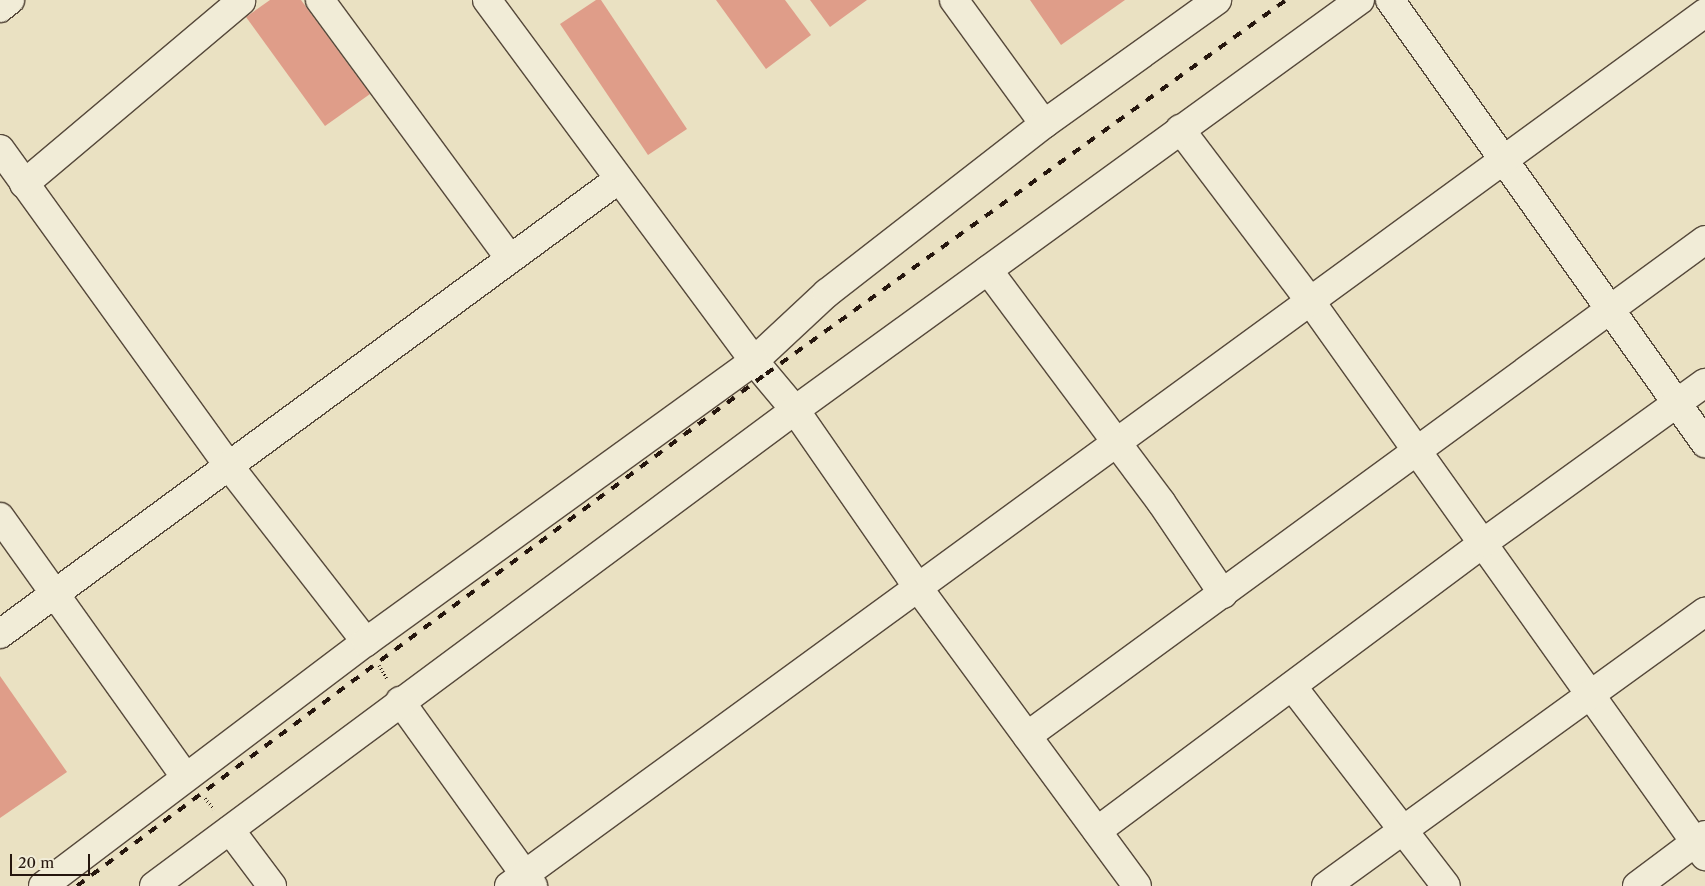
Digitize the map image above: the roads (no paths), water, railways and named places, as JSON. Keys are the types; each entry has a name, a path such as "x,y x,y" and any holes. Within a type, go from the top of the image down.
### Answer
{"street":[{"path":"0,8 10,0"},
{"path":"320,0 510,259"},
{"path":"487,0 618,179 754,360 795,410 919,589 1137,886"},
{"path":"954,0 1044,124"},
{"path":"43,886 185,776 366,642 754,360 827,293 1044,124 1217,0"},
{"path":"154,886 400,701 795,410 1360,0"},
{"path":"1390,0 1506,159 1705,444"},
{"path":"24,184 241,1"},
{"path":"400,701 522,882 1506,159 1701,12"},
{"path":"1180,129 1311,302 1591,695 1702,844 1637,886"},
{"path":"0,149 229,466 366,642"},
{"path":"0,634 618,179"},
{"path":"1027,736 1418,452 1705,240"},
{"path":"988,270 1161,502 1223,594"},
{"path":"1097,831 1483,543 1705,383"},
{"path":"0,517 185,776"},
{"path":"1326,886 1705,612"},
{"path":"1292,686 1446,886"},
{"path":"230,830 272,886"}],"railway":[{"path":"77,886 766,374 1286,0"}]}
